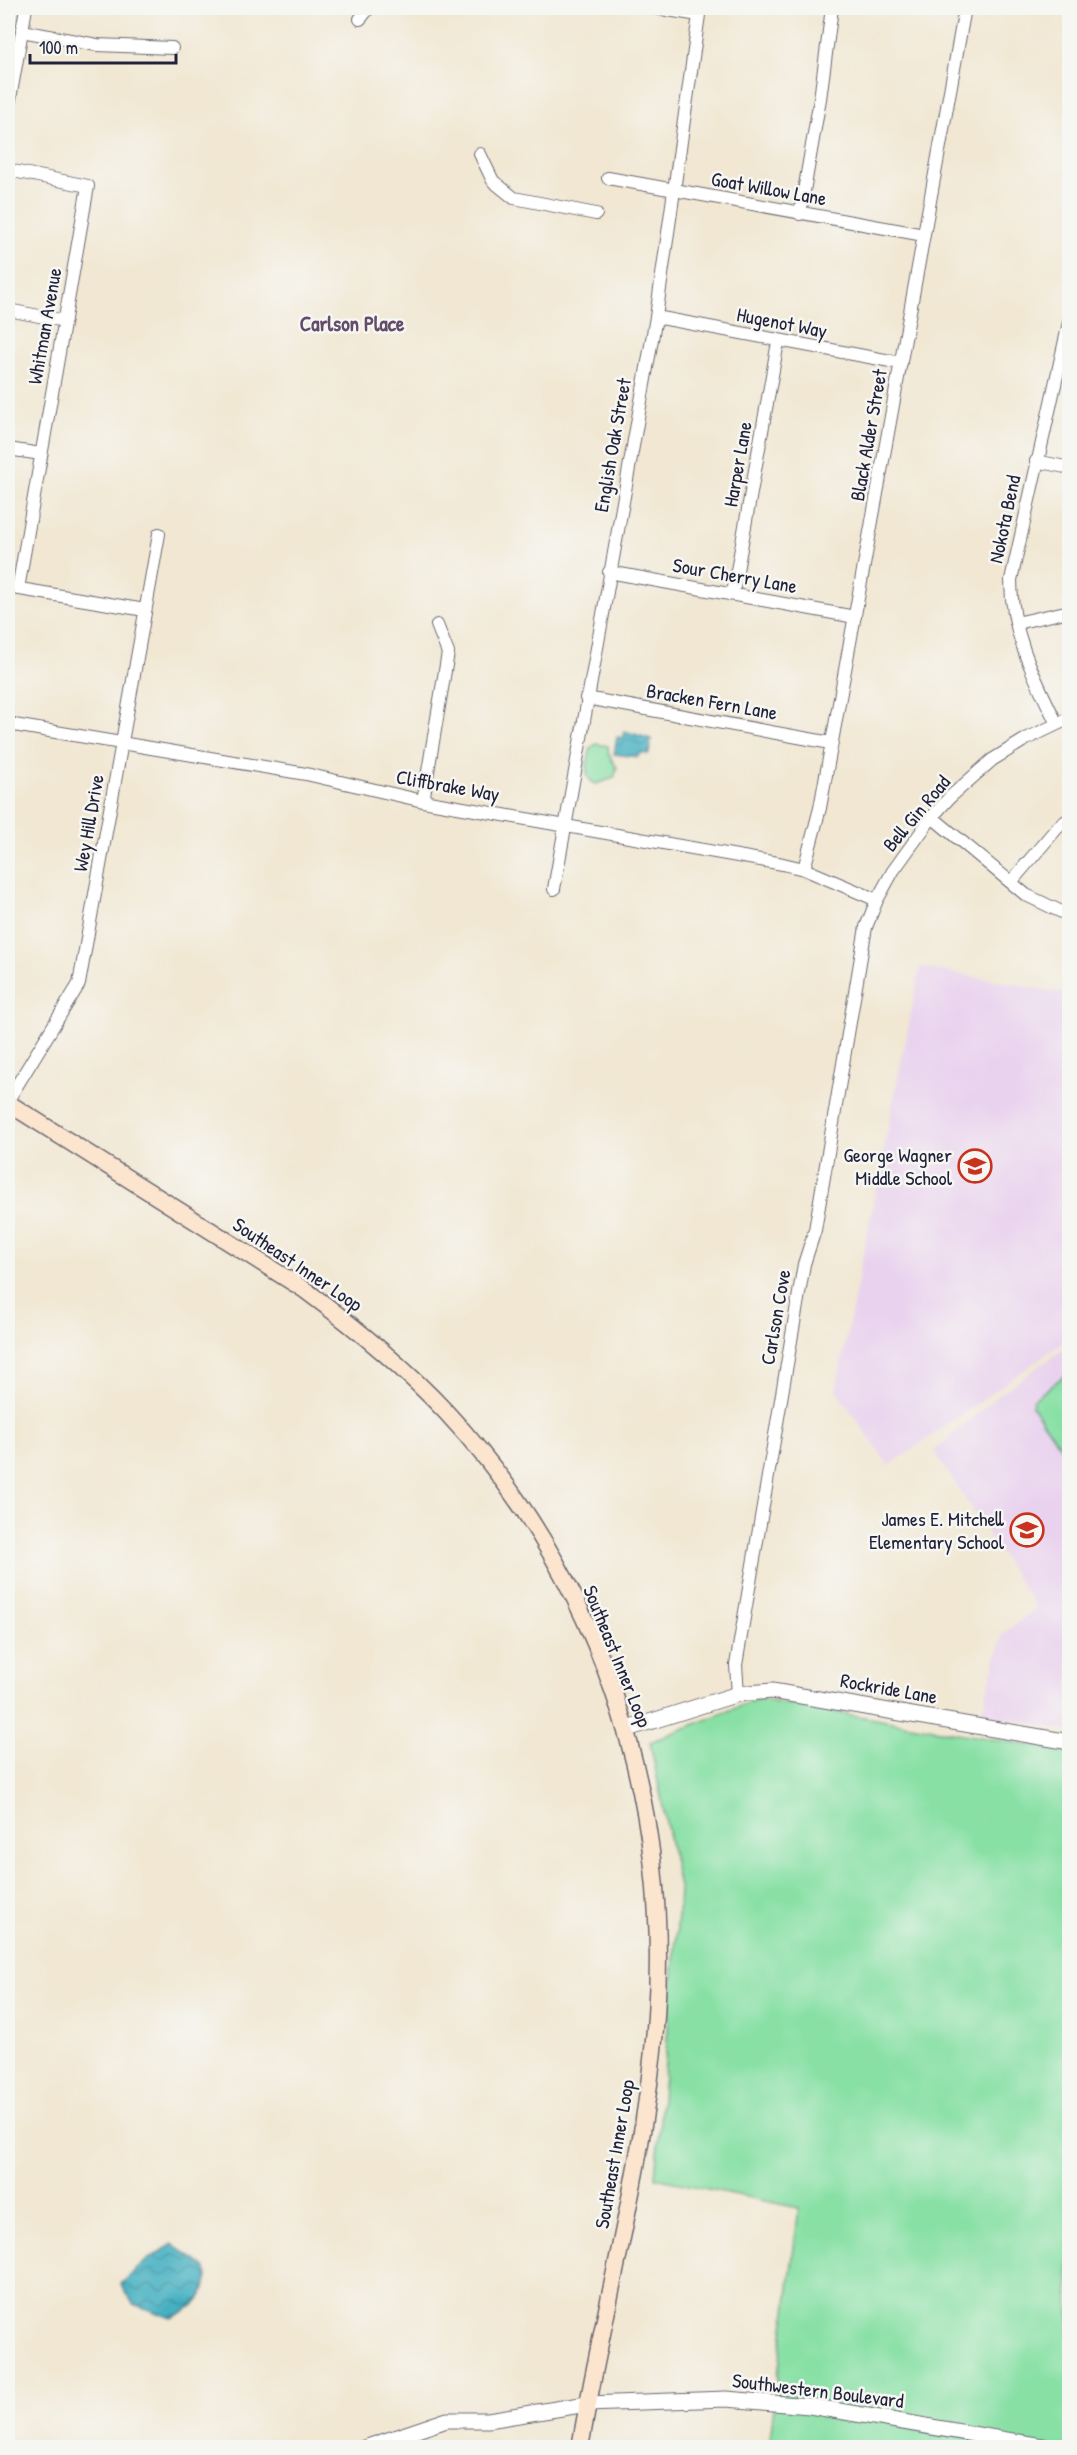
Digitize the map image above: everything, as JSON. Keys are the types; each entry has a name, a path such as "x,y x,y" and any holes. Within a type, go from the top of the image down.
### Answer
{"main road":[{"name":"Southeast Inner Loop","path":"8,1101 305,1290 348,1322 400,1367 446,1412 512,1496 545,1546 587,1624 627,1729 648,1821 653,1860 657,1958 656,2015 650,2070 580,2448"}],"street":[{"path":"8,110 26,8"},
{"path":"360,19 369,8"},
{"path":"655,8 699,11"},
{"path":"800,214 820,99 832,8"},
{"name":"Black Alder Street","path":"804,869 820,808 965,8"},
{"name":"English Oak Street","path":"554,889 586,698 656,317 699,11"},
{"path":"22,31 97,45 172,48"},
{"path":"480,154 493,182 514,198 596,214"},
{"name":"Whitman Avenue","path":"8,170 87,186 41,454 13,588"},
{"name":"Goat Willow Lane","path":"608,178 924,235"},
{"path":"8,310 65,321"},
{"name":"Hugenot Way","path":"656,317 778,342 901,363"},
{"name":"Nokota Bend","path":"1057,724 1027,662 1011,601 1011,580 1070,318"},
{"name":"Harper Lane","path":"733,593 778,342"},
{"path":"8,449 41,454"},
{"path":"1036,461 1070,468"},
{"name":"Wey Hill Drive","path":"8,1101 79,984 159,534"},
{"name":"Sour Cherry Lane","path":"609,572 855,616"},
{"path":"13,588 146,610"},
{"path":"1016,622 1070,611"},
{"path":"423,801 448,653 438,625"},
{"name":"Bracken Fern Lane","path":"586,698 831,743"},
{"name":"Bell Gin Road","path":"864,948 866,927 877,900 893,871 932,817 992,760 1070,718"},
{"name":"Cliffbrake Way","path":"8,724 306,774 423,801 804,869 877,900"},
{"path":"932,817 1038,903 1070,916"},
{"path":"1011,882 1058,828 1070,818"},
{"name":"Carlson Cove","path":"738,1694 736,1665 804,1264 815,1230 864,948"},
{"name":"Rockride Lane","path":"627,1729 738,1694 772,1691 1070,1742"},
{"name":"Southwestern Boulevard","path":"364,2448 447,2420 488,2420 587,2404 726,2399 810,2406 1054,2448"}],"shaded area":[{"name":"George Wagner Middle School","path":"920,967 1069,994 1069,1338 889,1466 836,1390"},
{"name":"James E. Mitchell Elementary School","path":"1069,1345 1069,1731 981,1713 1003,1634 1036,1608 934,1451 998,1395"}],"green space":[{"path":"597,744 608,746 609,755 617,768 614,778 596,784 588,777 587,768 591,747"},
{"path":"1069,1372 1070,1453 1066,1455 1032,1406 1033,1400"},
{"path":"758,1699 1069,1752 1069,2447 769,2447 799,2208 655,2178 680,1892 650,1742"}],"water":[{"path":"624,731 651,739 649,754 639,753 638,757 614,754 617,737 623,738"},
{"path":"173,2244 206,2268 207,2278 199,2300 171,2318 133,2304 121,2284 147,2260"}],"place":[{"name":"George Wagner Middle School","path":"975,1166"},
{"name":"James E. Mitchell Elementary School","path":"1027,1530"}],"district":[{"name":"Carlson Place","path":"352,323"}]}
